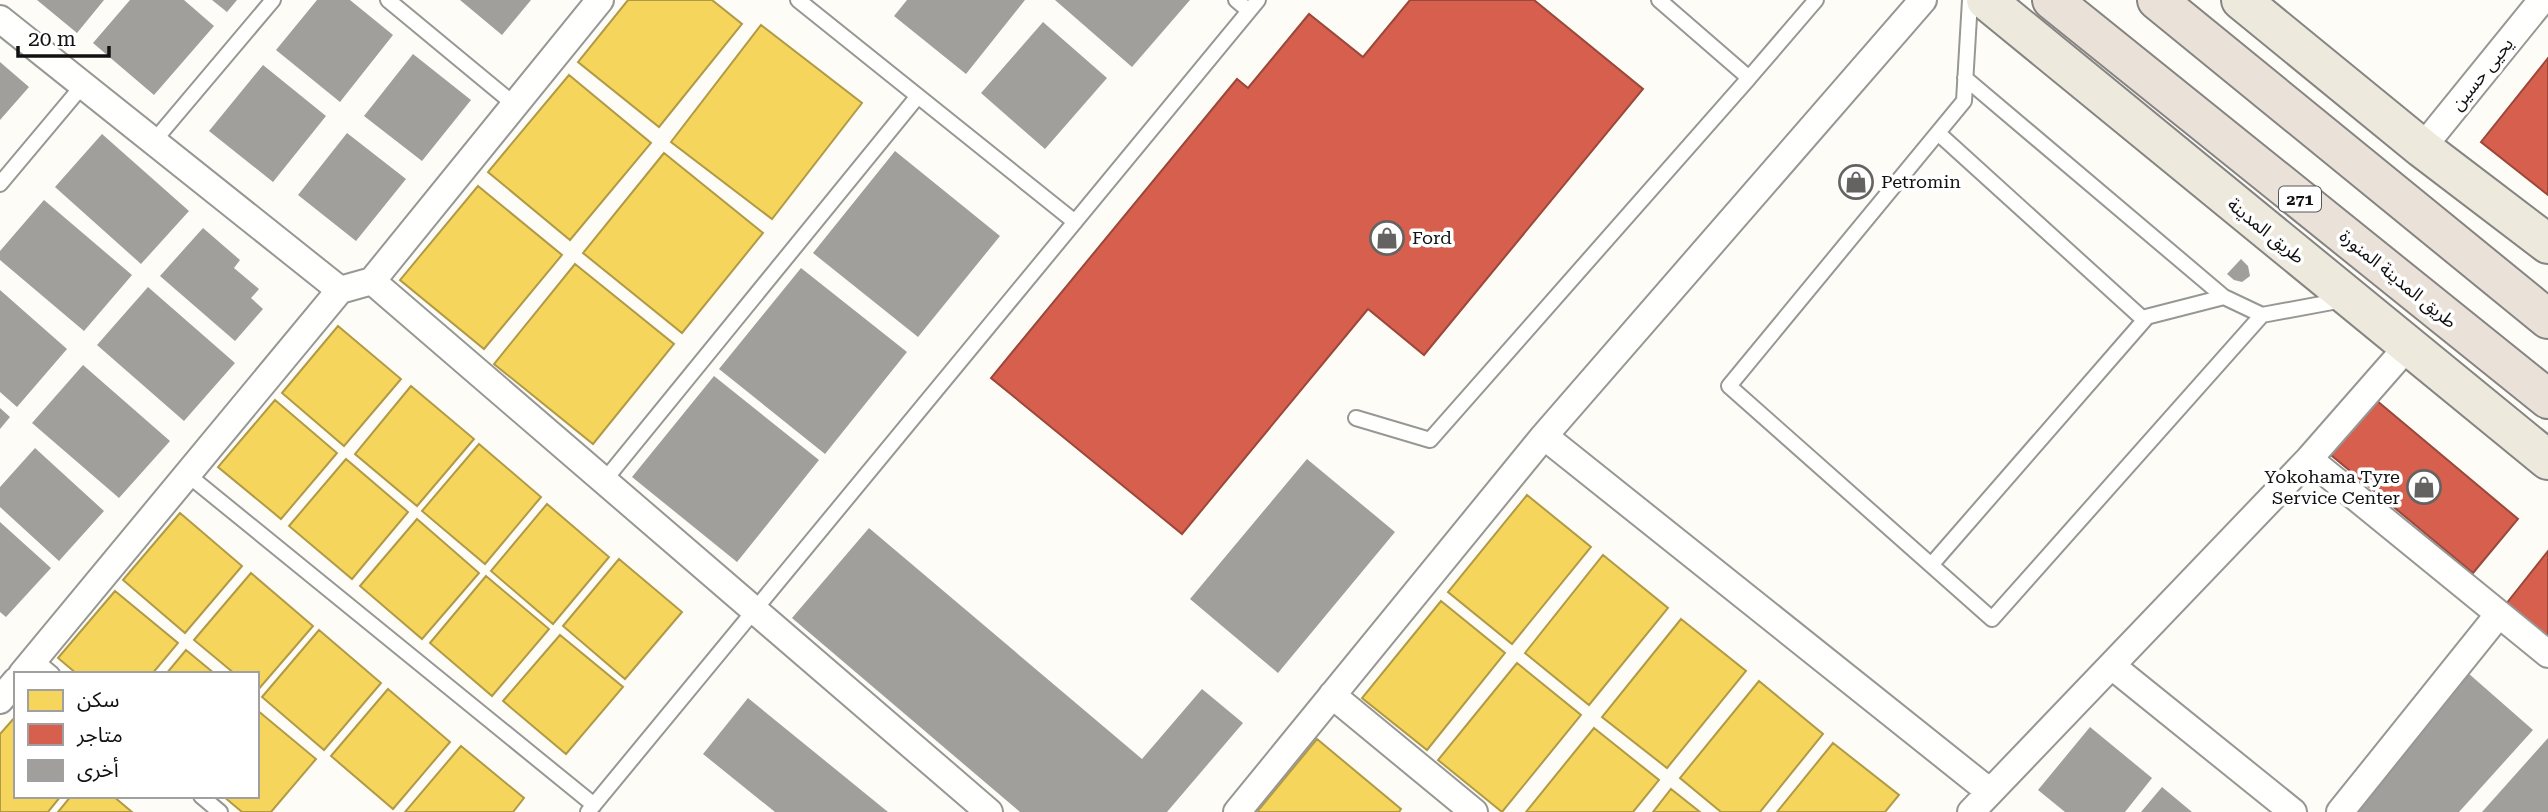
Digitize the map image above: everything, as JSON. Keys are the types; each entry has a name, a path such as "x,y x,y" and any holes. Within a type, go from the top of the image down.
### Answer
{"highway":[{"name":"طريق المدينة المنورة","path":"2052,0 2548,399"},
{"path":"2157,0 2548,319"}],"main road":[{"name":"طريق المدينة","path":"1986,0 2548,460"},
{"path":"2241,0 2422,148 2548,244"}],"street":[{"path":"36,669 188,475 340,290 372,281 600,0"},
{"path":"1237,812 1544,436 1923,0"},
{"name":"يحيى حسين","path":"2422,148 2542,0"},
{"path":"0,19 340,290"},
{"path":"372,281 989,812"},
{"path":"1971,812 2309,459 2407,346"},
{"path":"1544,436 1990,792"},
{"path":"2309,459 2548,654"},
{"path":"2340,812 2499,614"},
{"path":"2112,666 2293,812"},
{"path":"0,700 14,683"},
{"path":"1332,695 1475,812"}],"lane":[{"path":"154,141 274,0"},
{"path":"388,0 515,105"},
{"path":"798,0 1075,222"},
{"path":"188,475 591,808 1253,5 1236,0"},
{"path":"1658,0 1749,78"},
{"path":"1356,418 1430,440 1816,0"},
{"path":"1970,0 1964,101 1729,386 1992,618 2262,315"},
{"path":"1965,78 2224,297 2262,315 2350,299"},
{"path":"0,184 83,85"},
{"path":"604,481 918,96"},
{"path":"1938,134 2143,318 2224,297"},
{"path":"1932,564 2147,317"},
{"path":"203,798 220,812"}],"building: سكن":[{"path":"628,0 712,0 742,24 659,127 578,62"},
{"path":"761,25 862,103 772,219 671,142"},
{"path":"569,75 651,143 570,240 488,172"},
{"path":"664,153 763,233 682,333 583,253"},
{"path":"478,186 562,255 484,349 400,280"},
{"path":"575,264 674,344 593,444 494,364"},
{"path":"338,326 401,379 344,446 282,393"},
{"path":"411,386 474,439 417,506 355,454"},
{"path":"275,400 337,453 281,519 218,467"},
{"path":"479,444 541,497 485,564 422,511"},
{"path":"346,459 408,512 352,579 289,526"},
{"path":"1527,495 1591,547 1512,644 1448,592"},
{"path":"547,504 609,557 553,624 491,571"},
{"path":"180,513 242,566 185,633 123,580"},
{"path":"417,519 479,573 422,639 360,586"},
{"path":"1603,555 1668,608 1589,705 1525,653"},
{"path":"619,559 682,612 625,679 563,626"},
{"path":"251,573 313,626 259,689 259,672 233,672 194,640"},
{"path":"486,576 549,629 492,696 430,643"},
{"path":"115,591 178,643 154,672 75,672 58,658"},
{"path":"1441,601 1505,653 1427,750 1362,698"},
{"path":"1681,619 1746,671 1667,768 1602,717"},
{"path":"319,630 381,683 324,750 262,697"},
{"path":"560,635 623,687 566,754 503,701"},
{"path":"186,650 213,672 168,672"},
{"path":"1517,663 1581,715 1502,812 1438,760"},
{"path":"1759,681 1823,734 1760,812 1721,812 1680,778"},
{"path":"388,689 450,742 393,809 331,756"},
{"path":"259,712 316,759 271,812 242,812 225,798 259,798"},
{"path":"14,718 14,798 59,798 48,812 0,812 0,734"},
{"path":"1594,728 1659,780 1633,812 1526,812"},
{"path":"1317,739 1401,809 1399,812 1257,812"},
{"path":"1833,743 1899,795 1885,812 1777,812"},
{"path":"461,746 524,798 513,812 405,812"},
{"path":"1671,789 1700,812 1653,812"},
{"path":"69,798 115,798 132,812 58,812"}],"building: متاجر":[{"path":"1410,0 1534,0 1643,89 1424,355 1368,309 1182,534 991,378 1237,79 1248,88 1309,14 1363,57"},
{"path":"2548,58 2548,195 2481,142"},
{"name":"Yokohama Tyre Service Center","path":"2376,400 2518,519 2473,573 2331,455"},
{"path":"2548,551 2548,637 2506,604"}],"building: أخرى":[{"path":"37,0 104,0 77,33"},
{"path":"130,0 184,0 214,26 154,95 93,43"},
{"path":"212,0 237,0 227,12"},
{"path":"317,0 350,0 393,35 340,102 276,50"},
{"path":"460,0 531,0 502,35"},
{"path":"907,0 1025,0 966,74 894,16"},
{"path":"1055,0 1190,0 1132,67"},
{"path":"1043,22 1107,78 1045,149 981,93"},
{"path":"413,54 471,100 422,161 364,116"},
{"path":"0,62 29,87 0,120"},
{"path":"263,65 326,116 273,182 209,131"},
{"path":"347,133 406,179 356,241 298,195"},
{"path":"102,134 189,211 141,264 55,187"},
{"path":"895,151 1000,236 918,337 813,253"},
{"path":"44,200 132,275 84,331 0,260 0,251"},
{"path":"203,228 240,260 234,268 259,289 251,298 263,309 235,341 160,276"},
{"path":"2241,259 2248,266 2250,276 2242,282 2227,274"},
{"path":"801,268 907,352 825,454 719,369"},
{"path":"148,287 235,363 184,421 97,345"},
{"path":"0,290 67,349 17,407 0,392"},
{"path":"83,365 170,441 119,498 32,423"},
{"path":"714,376 819,460 737,562 632,477"},
{"path":"0,408 10,417 0,429"},
{"path":"35,448 104,511 59,561 0,507 0,487"},
{"path":"1307,459 1395,532 1278,673 1190,599"},
{"path":"0,522 51,568 6,617 0,612"},
{"path":"869,528 1142,759 1202,689 1243,723 1167,812 1020,812 792,618"},
{"path":"2468,673 2533,730 2459,812 2345,812"},
{"path":"748,698 888,812 775,812 703,754"},
{"path":"2090,727 2152,778 2125,812 2065,812 2038,790"},
{"path":"2548,738 2548,812 2482,812"},
{"path":"2162,787 2192,812 2141,812"}],"place":[{"name":"Petromin","path":"1856,182"},
{"name":"Ford","path":"1387,238"},
{"name":"Yokohama Tyre Service Center","path":"2424,487"}]}
